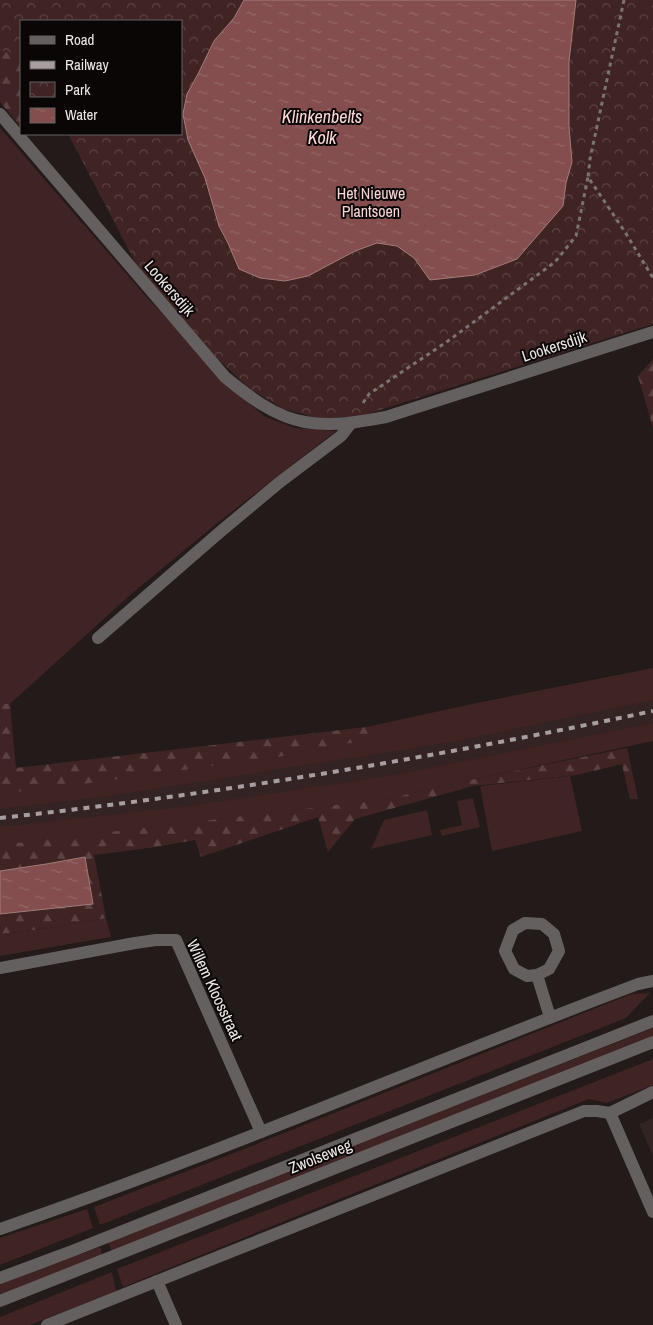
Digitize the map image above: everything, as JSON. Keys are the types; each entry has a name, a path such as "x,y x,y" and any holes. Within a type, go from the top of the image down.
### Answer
{"street":[{"name":"Lookersdijk","path":"0,114 225,378 256,400 287,417 304,422 324,424 351,423 386,417 653,332"},
{"path":"98,638 280,482 341,436 351,423"},
{"path":"525,923 542,924 554,934 559,951 549,969 537,975 527,976 514,969 505,951 513,930 525,923"},
{"name":"Willem Kloosstraat","path":"0,968 135,943 176,940 261,1132"},
{"path":"537,975 550,1017"},
{"path":"0,1229 261,1132 550,1017 638,984 653,981"},
{"name":"Zwolseweg","path":"0,1278 653,1021"},
{"name":"Zwolseweg","path":"0,1301 653,1042"},
{"path":"47,1325 584,1111 610,1112 653,1092"},
{"path":"610,1112 653,1212"},
{"path":"158,1282 176,1325"}],"path":[{"path":"351,423 370,394 448,341 555,262 576,236 590,158 624,0"},
{"path":"588,177 653,278"}],"shaded area":[{"path":"653,668 653,741 155,847 0,871 0,770 367,727"},
{"path":"653,1118 653,1156 639,1124"}],"green space":[{"name":"Het Nieuwe Plantsoen","path":"0,0 653,0 653,324 361,416 321,419 284,409 250,389 205,347 135,262 69,135 182,135 182,20 20,20 20,58 0,50"},
{"path":"0,29 20,44 20,126 0,102"},
{"path":"0,128 143,293 241,397 266,417 295,428 336,431 216,524 129,596 10,704 0,704"},
{"path":"653,359 653,428 638,376"},
{"path":"653,668 653,700 452,742 116,795 0,809 0,793 40,790 298,754 370,739 367,727"},
{"path":"0,704 10,704 16,768 367,727 370,739 298,754 40,790 0,793"},
{"path":"653,723 653,741 387,799 0,845 0,827 190,806 401,774"},
{"path":"627,748 638,799 630,799 622,764 577,775 473,786 355,819 328,852 318,817 201,857 195,840 94,855 106,918 0,934 0,914 93,903 85,857 0,871 0,845 387,799"},
{"path":"570,776 582,831 492,851 480,786"},
{"path":"473,798 480,827 442,836 440,830 462,825 457,801"},
{"path":"427,810 432,835 371,849 384,820"},
{"path":"106,918 111,937 0,956 0,934"},
{"path":"650,993 626,1018 100,1225 94,1207 631,994"},
{"path":"653,1028 653,1039 112,1252 108,1242"},
{"path":"653,1059 653,1085 607,1103 589,1099 123,1287 117,1269"},
{"path":"87,1209 93,1228 0,1265 0,1238"},
{"path":"100,1247 103,1256 0,1296 0,1284"},
{"path":"112,1272 116,1291 30,1325 0,1325 0,1317"}],"water":[{"name":"Klinkenbelts Kolk","path":"244,0 576,0 569,61 569,127 572,162 566,183 563,206 517,259 475,275 430,280 414,258 397,246 377,243 355,251 308,276 285,281 260,278 239,269 219,226 205,178 188,140 183,114 187,94 214,41 234,18"},
{"path":"85,857 93,904 0,914 0,871"}],"railway":[{"path":"0,818 164,798 328,773 491,744 653,711"}]}
